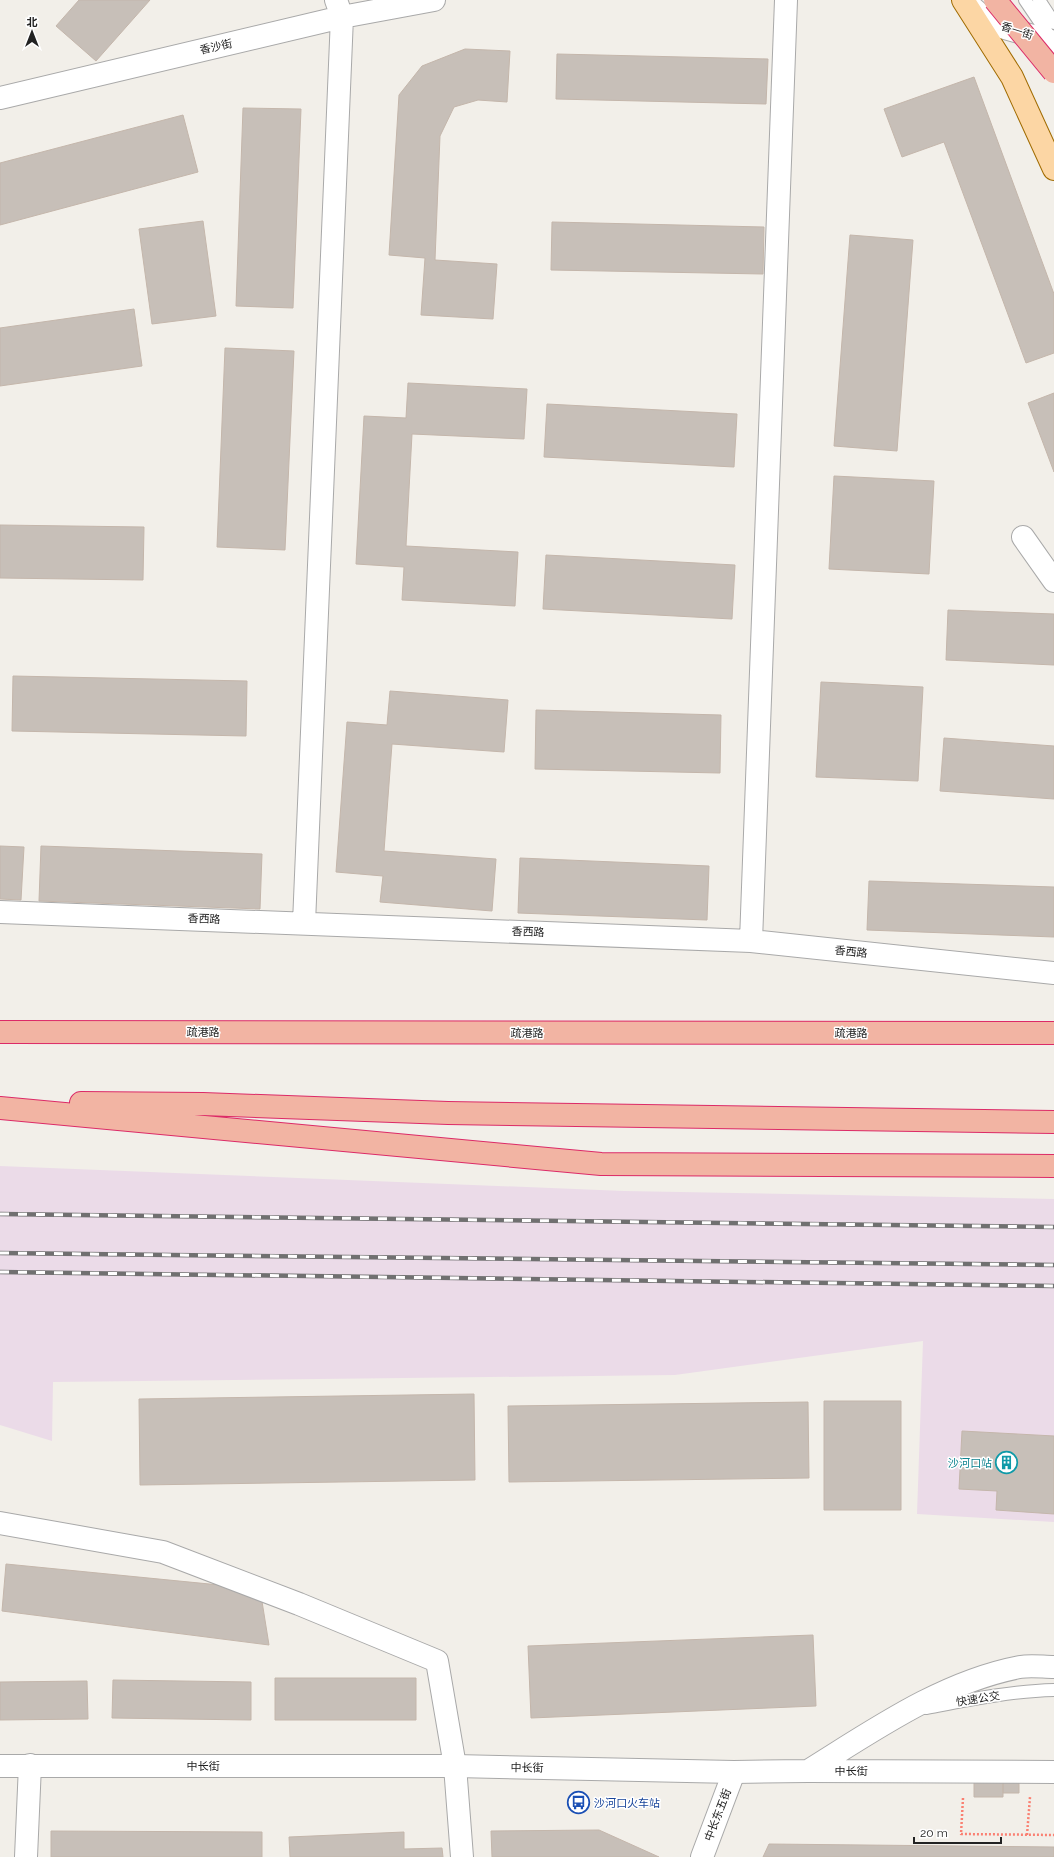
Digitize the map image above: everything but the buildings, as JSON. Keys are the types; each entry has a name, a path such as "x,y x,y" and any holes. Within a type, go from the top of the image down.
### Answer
{"highway":[{"path":"995,0 1054,72"},
{"path":"0,1023 30,1032"},
{"name":"疏港路","path":"0,1032 1054,1033"},
{"path":"0,1102 203,1104 448,1113 1054,1122"},
{"path":"0,1108 601,1164 1054,1166"}],"main road":[{"path":"963,0 1012,77 1054,169"}],"street":[{"name":"香沙街","path":"0,98 340,9 434,0"},
{"path":"751,941 786,0"},
{"name":"香一街","path":"963,0 983,17 1002,27 1054,37"},
{"path":"304,923 340,9"},
{"path":"1023,537 1054,581"},
{"name":"香西路","path":"0,912 751,941 1054,973"},
{"path":"0,1523 163,1552 299,1604 437,1661 455,1766 462,1857"},
{"path":"808,1771 902,1713 968,1682 1022,1667 1054,1667"},
{"path":"26,1857 30,1765"},
{"name":"中长街","path":"0,1766 455,1766 734,1772 1054,1772"},
{"name":"中长东五街","path":"702,1857 734,1772"}],"lane":[{"path":"1025,0 1054,37"},
{"path":"1039,0 1054,37"},
{"name":"快速公交","path":"902,1713 1032,1690 1054,1690"}],"path":[{"path":"963,1792 961,1834 1054,1835"},
{"path":"1027,1835 1030,1793"}],"shaded area":[{"name":"沙河口站","path":"0,1166 624,1191 1054,1199 1054,1522 917,1514 923,1341 675,1375 53,1382 52,1441 0,1425"}],"railway":[{"path":"0,1214 1054,1227"},
{"path":"0,1253 1054,1265"},
{"path":"0,1272 1054,1286"}],"place":[{"name":"沙河口站","path":"1007,1463"},
{"name":"沙河口火车站","path":"579,1803"}]}
